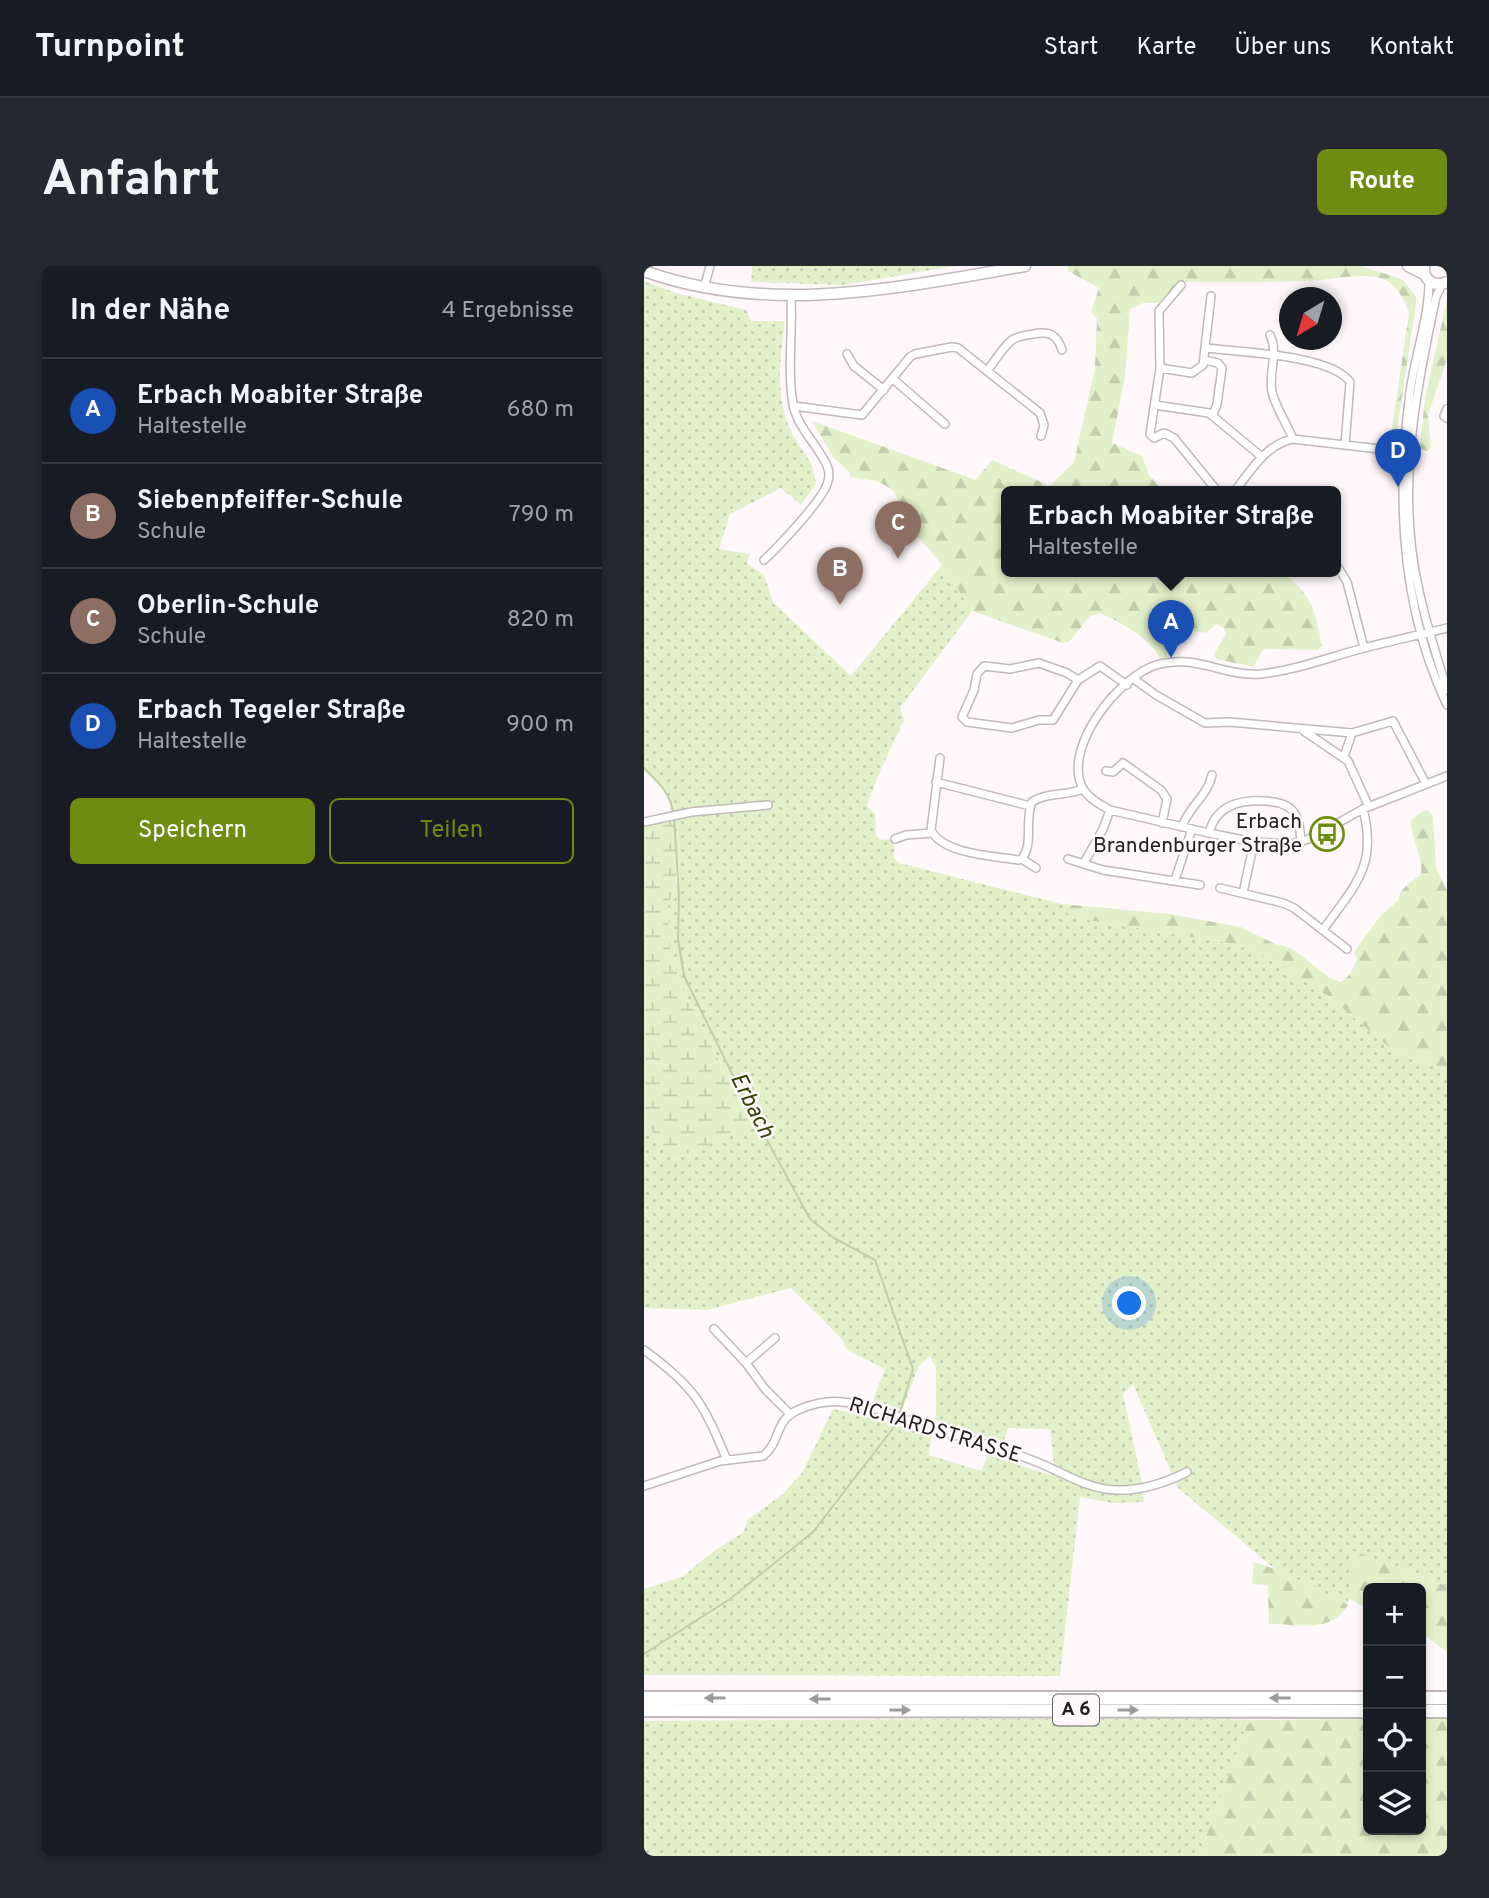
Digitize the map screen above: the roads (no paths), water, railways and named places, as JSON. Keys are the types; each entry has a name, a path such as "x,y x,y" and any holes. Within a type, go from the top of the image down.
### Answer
{"highway":[{"name":"A 6","path":"644,1698 1363,1698"},
{"path":"1426,1698 1447,1698"},
{"name":"A 6","path":"644,1710 1363,1711"},
{"path":"1426,1711 1447,1711"}],"street":[{"path":"704,288 710,266"},
{"path":"644,271 704,288 757,295 791,296 867,291 1025,266"},
{"path":"1406,452 1436,297 1444,283 1408,266"},
{"path":"1426,274 1411,388 1403,528 1409,573 1447,705"},
{"path":"1181,285 1159,312 1160,368 1151,436 1157,438 1164,433 1172,436 1213,486"},
{"path":"764,560 821,495 829,478 826,462 802,428 794,406 791,385 791,296"},
{"path":"1160,368 1192,373 1200,369 1205,360 1212,296"},
{"path":"987,371 1019,336 1044,331 1056,337 1062,351"},
{"path":"1270,335 1273,343 1272,393 1293,439"},
{"path":"794,406 857,416 867,410 910,357 952,347 958,348 1040,413 1044,425 1041,436"},
{"path":"1206,348 1321,363 1348,378 1350,382 1345,445"},
{"path":"846,354 854,366 884,390"},
{"path":"1205,360 1218,363 1222,368 1213,415"},
{"path":"892,379 945,424"},
{"path":"1155,405 1204,411 1213,415 1262,457"},
{"path":"1447,409 1444,416 1447,418"},
{"path":"1241,486 1262,457 1278,443 1293,439 1406,452"},
{"path":"1341,573 1347,582 1364,648"},
{"path":"1447,628 1266,673 1235,672 1183,660 1155,665 1134,678 1101,711 1085,735 1078,766 1083,789 1097,803 1110,810 1192,830 1279,844 1301,842 1366,808 1447,776"},
{"path":"1426,633 1447,690"},
{"path":"1078,680 1039,663 1027,663 1010,669 984,666 977,674 974,690 962,717 967,722 1013,728 1039,720 1049,722 1056,717 1078,680 1100,666 1127,685"},
{"path":"1134,678 1156,695 1205,723 1229,722 1352,733 1393,721 1426,784"},
{"path":"1301,729 1352,765 1366,808 1366,863 1356,883 1323,930"},
{"path":"1344,757 1352,733"},
{"path":"932,833 940,758"},
{"path":"1105,771 1113,772 1123,763 1161,790 1167,799 1162,823"},
{"path":"1182,827 1185,817 1208,788 1212,775"},
{"path":"936,782 1030,806"},
{"path":"1022,859 1029,843 1027,825 1030,806 1040,798 1083,789"},
{"path":"1209,833 1214,821 1224,810 1231,804 1247,799 1277,803 1292,809 1297,816 1301,842"},
{"path":"644,822 674,815 768,805"},
{"path":"1084,863 1110,810"},
{"path":"1175,880 1192,830"},
{"path":"895,839 906,835 932,833 948,846 965,852 1022,859 1036,868"},
{"path":"1242,893 1254,842"},
{"path":"1068,859 1103,870 1200,885"},
{"path":"1220,888 1294,908 1347,949"},
{"path":"644,1486 683,1471 727,1460 763,1457 772,1447 781,1422 790,1414 714,1329"},
{"path":"746,1363 775,1338"},
{"path":"644,1350 676,1375 696,1396 727,1460"},
{"name":"RICHARDSTRASSE","path":"790,1414 822,1403 847,1402 1046,1466 1084,1484 1117,1490 1153,1486 1187,1472"}],"waterway":[{"name":"Erbach","path":"644,768 666,793 673,812"},
{"name":"Erbach","path":"674,817 679,897 678,939 684,976 743,1096 810,1219 834,1238 875,1260 913,1369 900,1412"},
{"name":"Erbach","path":"644,1654 730,1599 813,1532 894,1427"}],"place":[{"name":"Erbach Tegeler Straße","path":"1398,487"},
{"name":"Oberlin-Schule","path":"898,559"},
{"name":"Siebenpfeiffer-Schule","path":"840,605"},
{"name":"Erbach Moabiter Straße","path":"1171,658"},
{"name":"Erbach Brandenburger Straße","path":"1327,834"}]}
